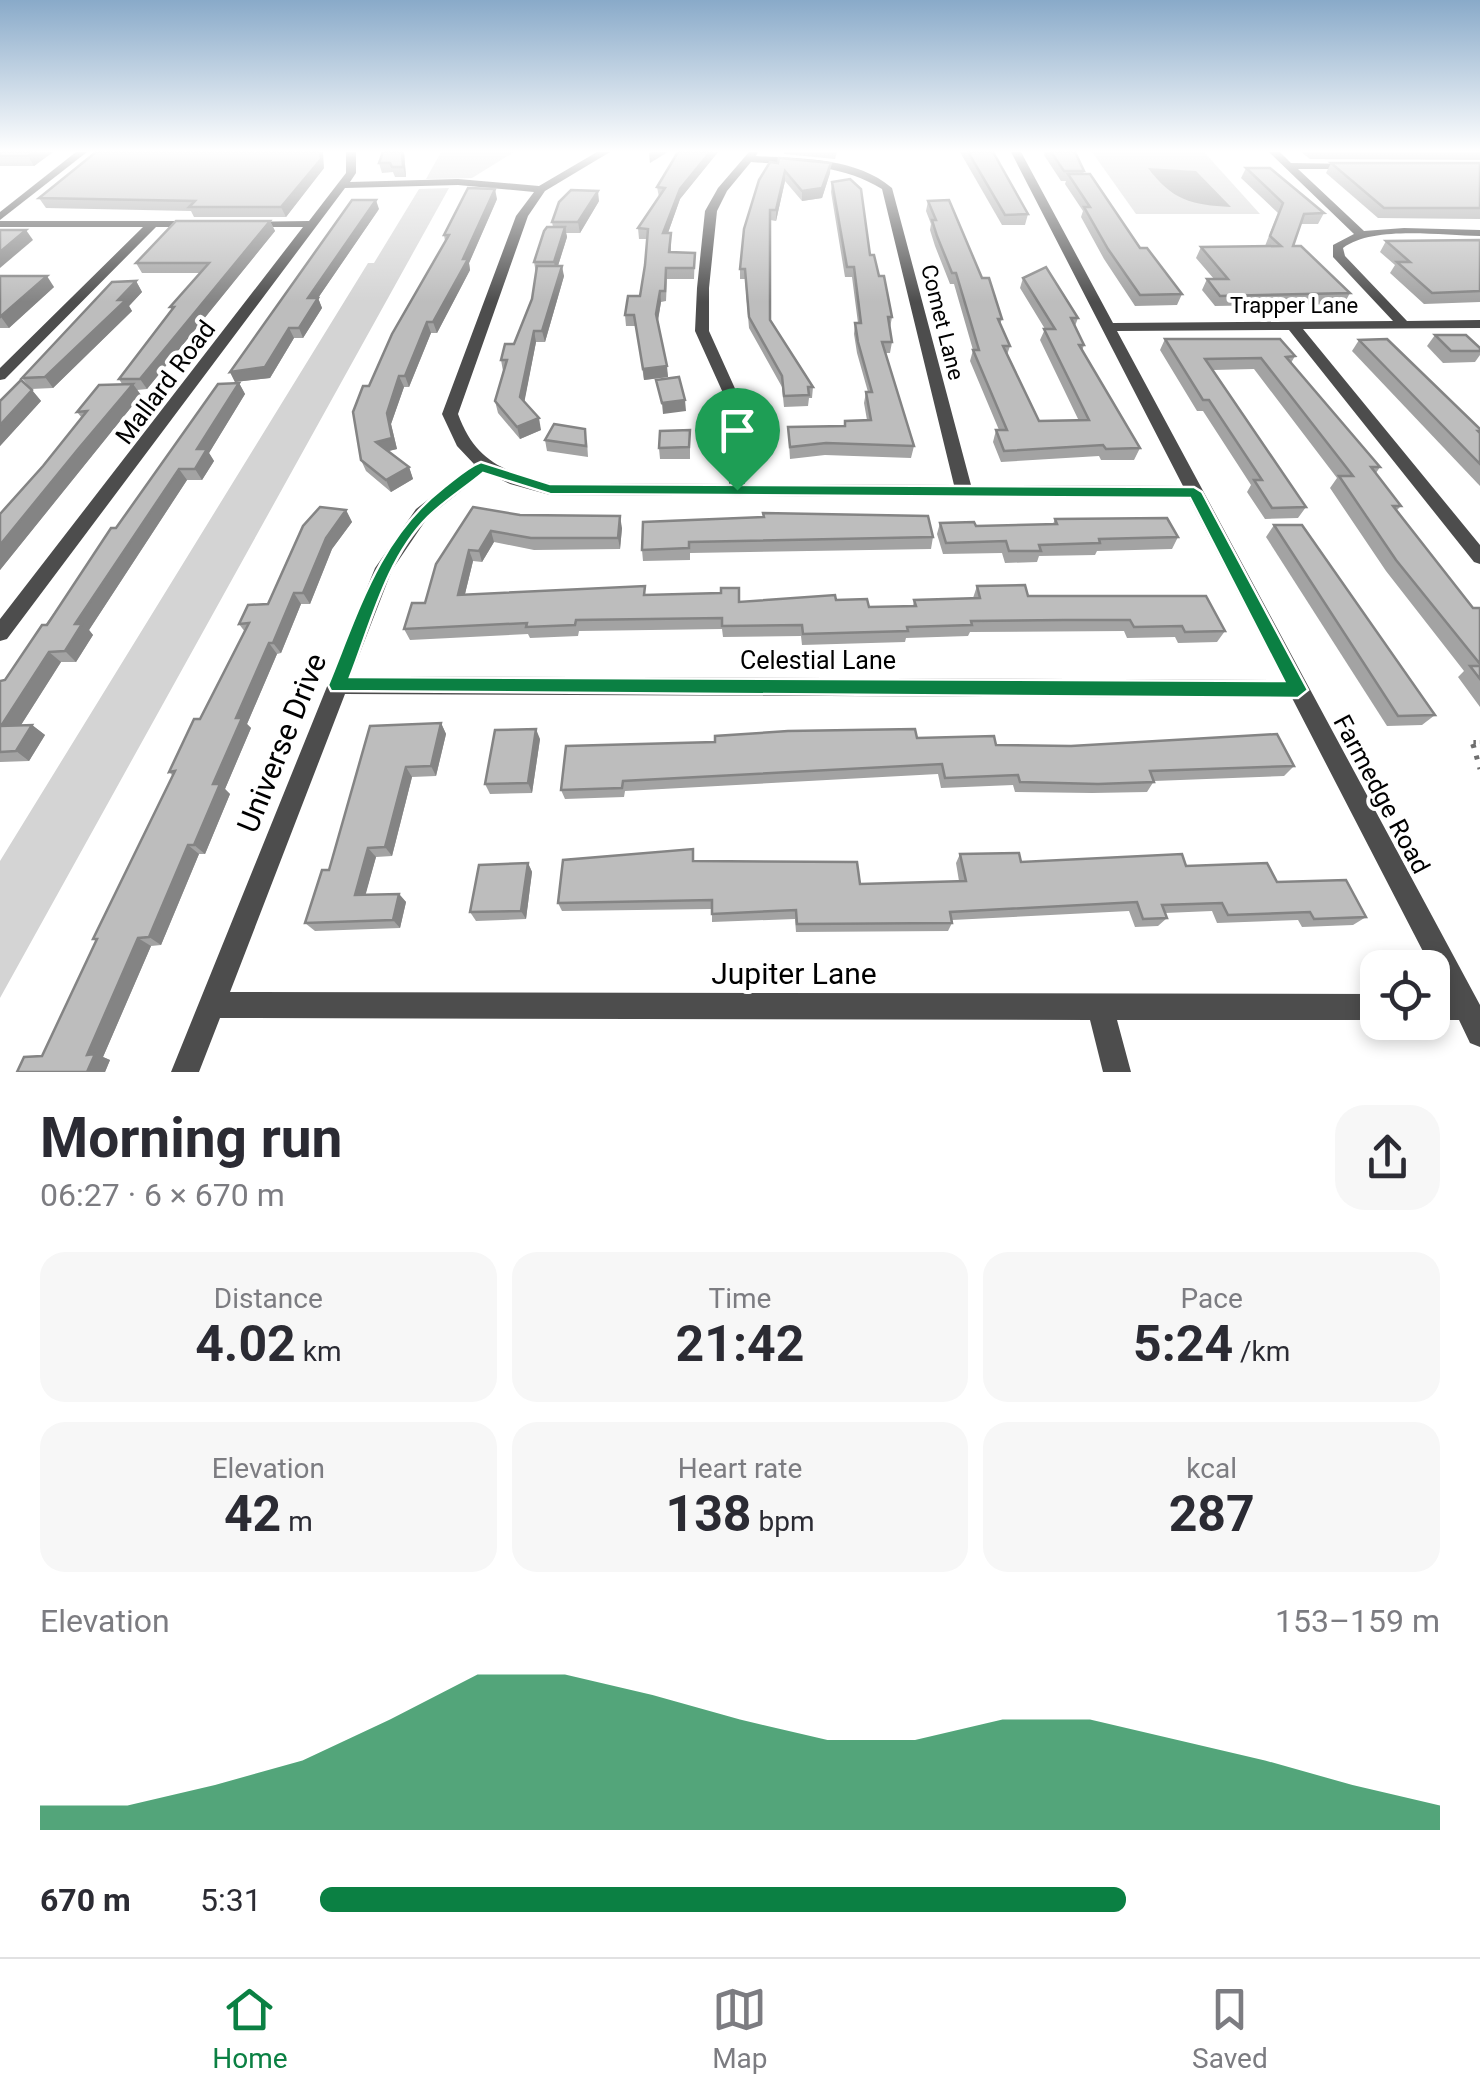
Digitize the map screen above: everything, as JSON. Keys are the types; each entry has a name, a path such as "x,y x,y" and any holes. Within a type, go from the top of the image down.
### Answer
{"street":[{"path":"0,220 22,202"},
{"name":"Mallard Road","path":"0,634 329,202"},
{"path":"531,202 522,216 450,414 456,434 481,467 511,480 550,489 1194,492"},
{"path":"717,202 703,288 702,332 724,372 735,404 737,490"},
{"name":"Comet Lane","path":"891,202 964,491"},
{"name":"Farmedge Road","path":"1042,202 1480,1033"},
{"path":"1326,202 1360,234"},
{"path":"0,220 213,224"},
{"path":"0,376 154,224"},
{"path":"233,224 312,224"},
{"path":"1404,325 1339,257 1337,247 1342,241 1360,234 1480,234"},
{"name":"Trapper Lane","path":"1108,326 1478,326"},
{"path":"1292,326 1480,557"},
{"name":"Universe Drive","path":"185,1072 384,568 422,513 481,467"},
{"name":"Celestial Lane","path":"338,685 1298,690"},
{"name":"Jupiter Lane","path":"211,1006 1360,1007"},
{"path":"1100,1007 1117,1072"},
{"path":"1450,1007 1466,1007"}],"path":[{"path":"1480,742 1472,742 1480,770"}],"shaded area":[{"path":"411,202 441,202 0,998 0,861 368,263 374,263"},
{"path":"1128,202 1249,202 1260,214 1136,214"},
{"path":"1195,202 1226,202 1231,207"}],"building":[{"path":"194,202 285,202 281,207 189,207"},
{"path":"351,202 375,202 308,298 318,298 299,328 289,328 265,367 230,372"},
{"path":"461,202 489,202 463,259 468,259 433,322 427,322 405,376 399,376 387,413 392,438 376,442 409,467 386,480 361,460 353,412 363,386 369,386 392,334 449,235 444,235"},
{"path":"559,202 591,202 578,222 552,222"},
{"path":"656,202 675,202 663,233 671,233 669,252 695,253 694,268 666,268 665,291 660,291 656,314 667,366 643,369 634,315 625,315 628,296 640,296 645,265 648,229 638,228"},
{"path":"752,202 778,202 776,210 770,210 770,320 813,387 808,387 809,395 784,396 782,376 749,317 745,269 740,269 744,229"},
{"path":"836,202 863,202 870,255 874,255 879,276 884,276 892,317 888,317 892,342 882,342 914,446 826,443 790,447 788,427 845,426 845,421 871,420 866,392 872,392 855,323 861,323 854,267 847,267"},
{"path":"928,202 950,202 982,278 989,278 1002,319 998,319 1010,346 1003,346 1039,421 1089,420 1044,329 1055,329 1023,278 1046,267 1078,318 1071,318 1084,345 1079,345 1140,448 1106,449 1103,445 1004,451 996,430 1007,430 973,350 979,350 956,273 952,273 937,236 932,220 936,220"},
{"path":"997,202 1021,202 1028,214 1005,215"},
{"path":"1087,202 1109,202 1140,248 1147,248 1182,294 1140,295 1084,207 1090,207"},
{"path":"1311,202 1324,213 1304,214 1293,246 1301,246 1350,293 1220,296 1207,279 1228,279 1201,247 1281,246 1270,236 1283,203"},
{"path":"1377,202 1480,202 1480,208 1384,208"},
{"path":"176,221 270,221 140,379 119,379 174,307 170,307 209,263 136,263"},
{"path":"547,227 565,227 554,262 534,262 544,231"},
{"path":"0,230 26,230 0,252"},
{"path":"1480,240 1480,291 1432,293 1397,262 1410,262 1386,241"},
{"path":"537,266 562,266 542,331 534,331 520,397 539,418 517,427 495,401 507,360 501,360 505,344 514,344 532,299"},
{"path":"0,276 47,276 0,317"},
{"path":"136,281 118,300 126,300 45,377 22,378 112,282"},
{"path":"1435,335 1466,335 1480,351 1451,351"},
{"path":"1165,339 1280,339 1295,356 1286,357 1380,467 1371,467 1401,506 1393,506 1473,608 1480,608 1480,664 1396,560 1339,476 1353,476 1261,358 1205,359 1306,507 1272,508 1254,480 1262,480 1209,400 1203,400"},
{"path":"1387,339 1480,429 1480,464 1359,340"},
{"path":"679,377 685,400 662,403 656,380"},
{"path":"21,380 32,390 0,425 0,401"},
{"path":"239,383 197,449 207,449 195,469 179,469 75,624 82,624 65,651 49,652 1,726 32,725 16,751 0,752 0,681 5,680 42,625 47,625 111,528 116,528 218,384"},
{"path":"133,384 0,545 0,514 87,411 77,412 99,385"},
{"path":"554,424 585,429 586,446 545,440"},
{"path":"690,430 689,447 659,448 660,431"},
{"path":"320,507 346,510 326,538 303,593 294,593 273,643 269,643 213,784 220,784 194,845 188,845 149,937 138,938 87,1055 95,1054 87,1072 17,1072 24,1057 42,1056 97,939 93,939 175,771 169,772 194,719 200,719 249,623 239,624 248,605 268,604 303,526"},
{"path":"473,507 520,515 620,516 618,538 531,538 491,531 479,551 469,550 458,595 645,586 644,595 721,593 721,588 739,588 739,602 835,595 836,600 867,599 869,607 916,606 914,600 980,598 977,586 1025,585 1028,596 1206,596 1225,631 1185,632 1182,626 1134,627 1130,620 1064,620 971,621 972,625 907,627 908,631 803,634 802,625 722,626 722,618 576,620 575,625 526,627 527,623 404,629 412,603 425,603 436,564"},
{"path":"763,513 928,516 933,537 689,542 689,548 642,550 643,522 764,517"},
{"path":"1167,518 1178,537 1039,545 1041,551 1009,551 1006,541 946,543 940,523 974,522 976,526 1057,524 1055,519"},
{"path":"1274,525 1302,525 1435,715 1398,716"},
{"path":"1470,666 1480,666 1480,679"},
{"path":"441,723 431,766 406,767 385,847 368,848 355,895 399,894 393,920 305,923 322,870 329,870 370,726"},
{"path":"536,729 528,783 485,784 495,730"},
{"path":"915,729 917,738 994,736 996,745 1071,746 1277,734 1294,766 1150,771 1154,782 1098,784 1020,782 1018,775 945,778 942,764 623,781 622,788 561,790 566,746 715,742 715,736 788,731"},
{"path":"693,849 693,861 857,862 860,884 966,881 960,854 1019,853 1021,862 1182,854 1186,866 1267,863 1277,882 1346,880 1366,917 1314,919 1310,912 1228,915 1222,903 1162,905 1167,918 1143,919 1137,902 950,912 952,923 797,924 796,910 712,914 712,900 558,903 563,860"},
{"path":"528,863 521,911 470,912 479,865"}],"route":[{"path":"481,467 511,480 550,489 737,490 1194,492 1298,690 338,685 384,568 402,539 422,513 481,467"}]}
